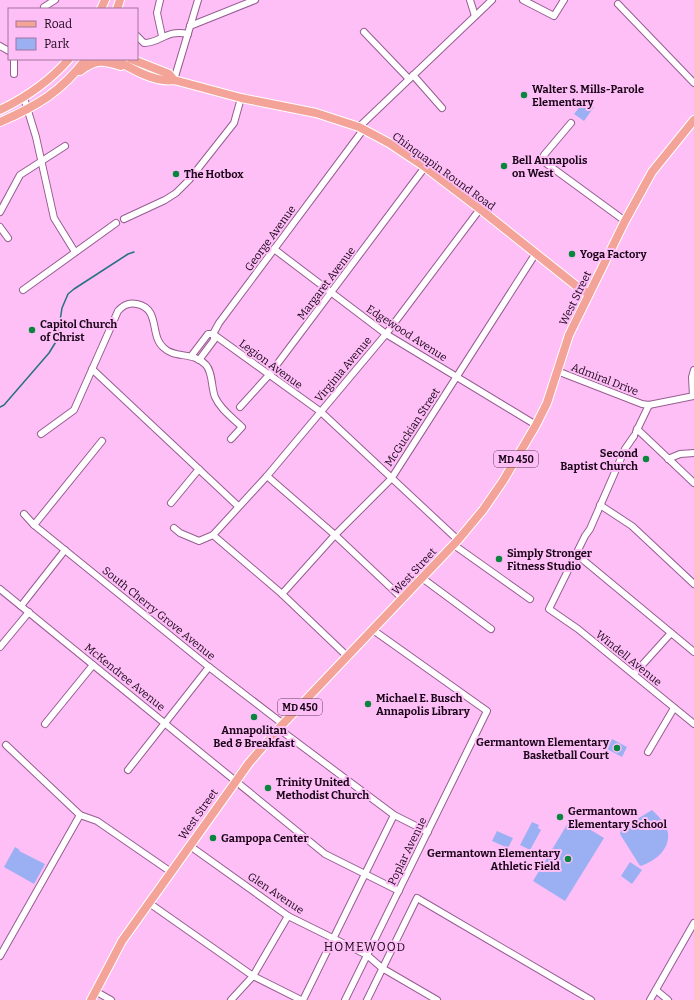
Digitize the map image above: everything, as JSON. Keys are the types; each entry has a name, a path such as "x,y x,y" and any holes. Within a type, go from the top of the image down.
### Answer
{"main road":[{"path":"0,110 24,98 42,86 68,60"},
{"path":"69,81 85,60"},
{"name":"Chinquapin Round Road","path":"121,60 169,74 174,80 241,98 316,113 361,128 389,143 425,167 579,288 589,294"},
{"path":"0,122 43,101 88,65 98,61 132,62"},
{"name":"West Street","path":"91,1000 122,942 235,781 281,727 456,542 483,510 503,481 536,425 547,403 569,335 625,221 652,172 694,120"}],"street":[{"path":"44,7 55,0"},
{"path":"160,0 157,13 162,36"},
{"path":"174,80 197,0"},
{"path":"190,26 255,0"},
{"path":"470,0 475,16"},
{"name":"George Avenue","path":"192,355 208,334 213,334 218,324 361,128 411,77 492,0"},
{"path":"523,0 554,16 564,0"},
{"path":"618,4 694,83"},
{"path":"138,37 144,43 162,36 179,32 188,34"},
{"path":"364,32 442,108"},
{"path":"14,60 14,74"},
{"path":"24,98 41,159 54,218 75,252"},
{"path":"124,218 165,200 176,193 189,180 234,123 241,98"},
{"path":"571,123 544,155 543,161 579,189 625,221"},
{"path":"0,212 20,174 41,159 65,146"},
{"name":"Margaret Avenue","path":"240,407 269,374 425,167"},
{"name":"Virginia Avenue","path":"213,534 268,476 386,334 480,209"},
{"path":"23,290 116,223"},
{"path":"0,227 8,238"},
{"name":"Edgewood Avenue","path":"274,249 386,334 536,425"},
{"name":"McGuckian Street","path":"282,594 335,535 391,479 536,253"},
{"path":"41,434 74,410 118,311 128,304 140,305 152,314 158,339 163,348 171,352 192,355 200,360 209,369 216,399 242,427 231,439"},
{"path":"200,360 214,340 213,334"},
{"name":"Legion Avenue","path":"213,334 321,412 456,542 530,599"},
{"path":"92,370 238,506"},
{"path":"694,370 692,377 694,396"},
{"name":"Admiral Drive","path":"557,371 634,401 649,405 694,396"},
{"path":"649,405 592,523 587,527 585,536 576,554 694,652"},
{"path":"637,429 694,483"},
{"path":"34,525 102,441"},
{"path":"668,458 680,454 694,453"},
{"path":"171,503 199,469"},
{"path":"268,476 335,535 403,599"},
{"path":"600,505 632,526 694,584"},
{"name":"South Cherry Grove Avenue","path":"24,514 34,525 281,727 394,815 428,832"},
{"path":"174,528 180,533 200,541 213,534 282,594 348,657"},
{"path":"21,606 65,550"},
{"name":"Windell Avenue","path":"576,554 549,609 578,629 694,724"},
{"path":"422,578 491,629"},
{"name":"McKendree Avenue","path":"0,589 325,854 364,875 399,891"},
{"path":"0,647 29,612"},
{"name":"Poplar Avenue","path":"345,1000 487,711 373,630"},
{"path":"634,674 671,633"},
{"path":"45,724 93,665"},
{"path":"128,770 209,667"},
{"path":"648,752 674,708"},
{"path":"6,744 80,815 97,821 171,872"},
{"path":"0,956 80,815"},
{"path":"149,903 253,976 302,1000 394,815"},
{"name":"Glen Avenue","path":"190,846 288,916 367,955 382,968 437,1000"},
{"path":"367,1000 417,898 591,1000"},
{"path":"230,1000 253,976 288,916"},
{"path":"650,1000 694,924"},
{"path":"687,935 694,939"},
{"path":"656,990 668,1000"},
{"path":"95,991 111,1000"}],"green space":[{"path":"585,100 594,107 584,121 574,114"},
{"name":"Germantown Elementary Basketball Court","path":"612,739 627,747 622,757 607,749"},
{"path":"652,810 666,826 668,839 664,850 656,858 651,862 640,866 620,834 621,829"},
{"name":"Germantown Elementary Athletic Field","path":"571,818 604,838 565,901 533,881"},
{"path":"532,822 539,825 538,828 541,830 530,850 520,845"},
{"path":"497,831 513,838 508,848 492,841"},
{"path":"15,847 20,850 19,851 45,864 34,884 4,867"},
{"path":"630,862 642,870 632,884 621,876"}],"waterway":[{"path":"0,407 4,405 49,353 57,340 62,308 68,294 128,254 134,252"}],"place":[{"name":"Walter S. Mills-Parole Elementary","path":"524,95"},
{"name":"Bell Annapolis on West","path":"504,166"},
{"name":"The Hotbox","path":"176,174"},
{"name":"Yoga Factory","path":"572,254"},
{"name":"Capitol Church of Christ","path":"32,330"},
{"name":"Second Baptist Church","path":"646,459"},
{"name":"Simply Stronger Fitness Studio","path":"499,559"},
{"name":"Michael E. Busch Annapolis Library","path":"368,704"},
{"name":"Annapolitan Bed & Breakfast","path":"254,717"},
{"name":"Germantown Elementary Basketball Court","path":"617,748"},
{"name":"Trinity United Methodist Church","path":"268,788"},
{"name":"Germantown Elementary School","path":"560,817"},
{"name":"Gampopa Center","path":"213,838"},
{"name":"Germantown Elementary Athletic Field","path":"568,859"}],"district":[{"name":"HOMEWOOD","path":"365,947"}]}
